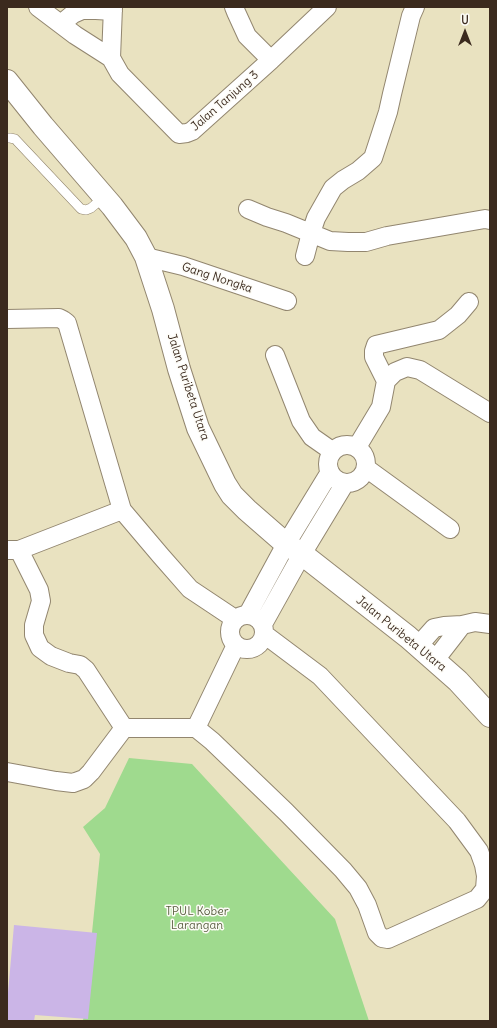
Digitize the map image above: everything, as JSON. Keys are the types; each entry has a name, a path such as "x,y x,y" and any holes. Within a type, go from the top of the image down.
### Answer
{"street":[{"path":"38,7 111,58"},
{"path":"234,7 247,36 271,60"},
{"name":"Jalan Tanjung 3","path":"111,58 120,74 179,134 192,132 327,7"},
{"path":"305,256 311,234 321,208 333,188 358,171 373,158 388,112 410,16 415,7"},
{"path":"61,24 73,14 82,10 113,9 111,58"},
{"name":"Jalan Puribeta Utara","path":"7,82 104,197 136,238 146,257 163,308 179,370 198,428 225,484 232,495 247,510 294,549 408,637 435,660 458,681 490,716"},
{"path":"248,209 311,234 330,240 348,242 366,242 387,236 485,219 490,220"},
{"name":"Gang Nongka","path":"146,257 182,266 288,302"},
{"path":"386,381 374,357 374,348 376,345 439,330 458,315 470,302"},
{"path":"7,319 59,318 67,323 122,510 190,589 241,617 257,617 263,629 320,676 457,821 479,851 484,865 486,881 485,888 477,899 388,939 382,938 377,933 367,905 358,888 343,870 281,806 212,741 196,728 124,728"},
{"path":"275,355 301,421 312,437 332,451"},
{"path":"357,447 381,407 386,381 396,372 407,367 420,370 490,413"},
{"path":"351,444 357,447 363,452 366,460 366,468 362,476 354,482 345,483 336,479 330,472 328,465 332,451 337,447 344,445 351,444"},
{"path":"366,468 450,529"},
{"path":"330,472 294,549 263,629 262,640 253,648 248,649 236,645 230,636 229,630 231,624 241,617 294,549 345,483"},
{"path":"122,510 13,550 39,590 41,601 34,625 34,635 40,648 51,656 69,663 80,665 86,670 124,728"},
{"path":"418,646 434,628 475,622 490,624"},
{"path":"435,660 462,625"},
{"path":"196,728 236,645"},
{"path":"7,772 73,783 84,779 124,728"}],"lane":[{"path":"7,138 15,139 81,209 86,210 91,208 104,197"}],"green space":[{"name":"TPUL Kober Larangan","path":"129,758 192,764 335,919 369,1021 83,1021 100,854 83,827 105,808"}],"building":[{"path":"14,925 97,933 88,1019 35,1015 34,1021 7,1021 7,1004"}]}
